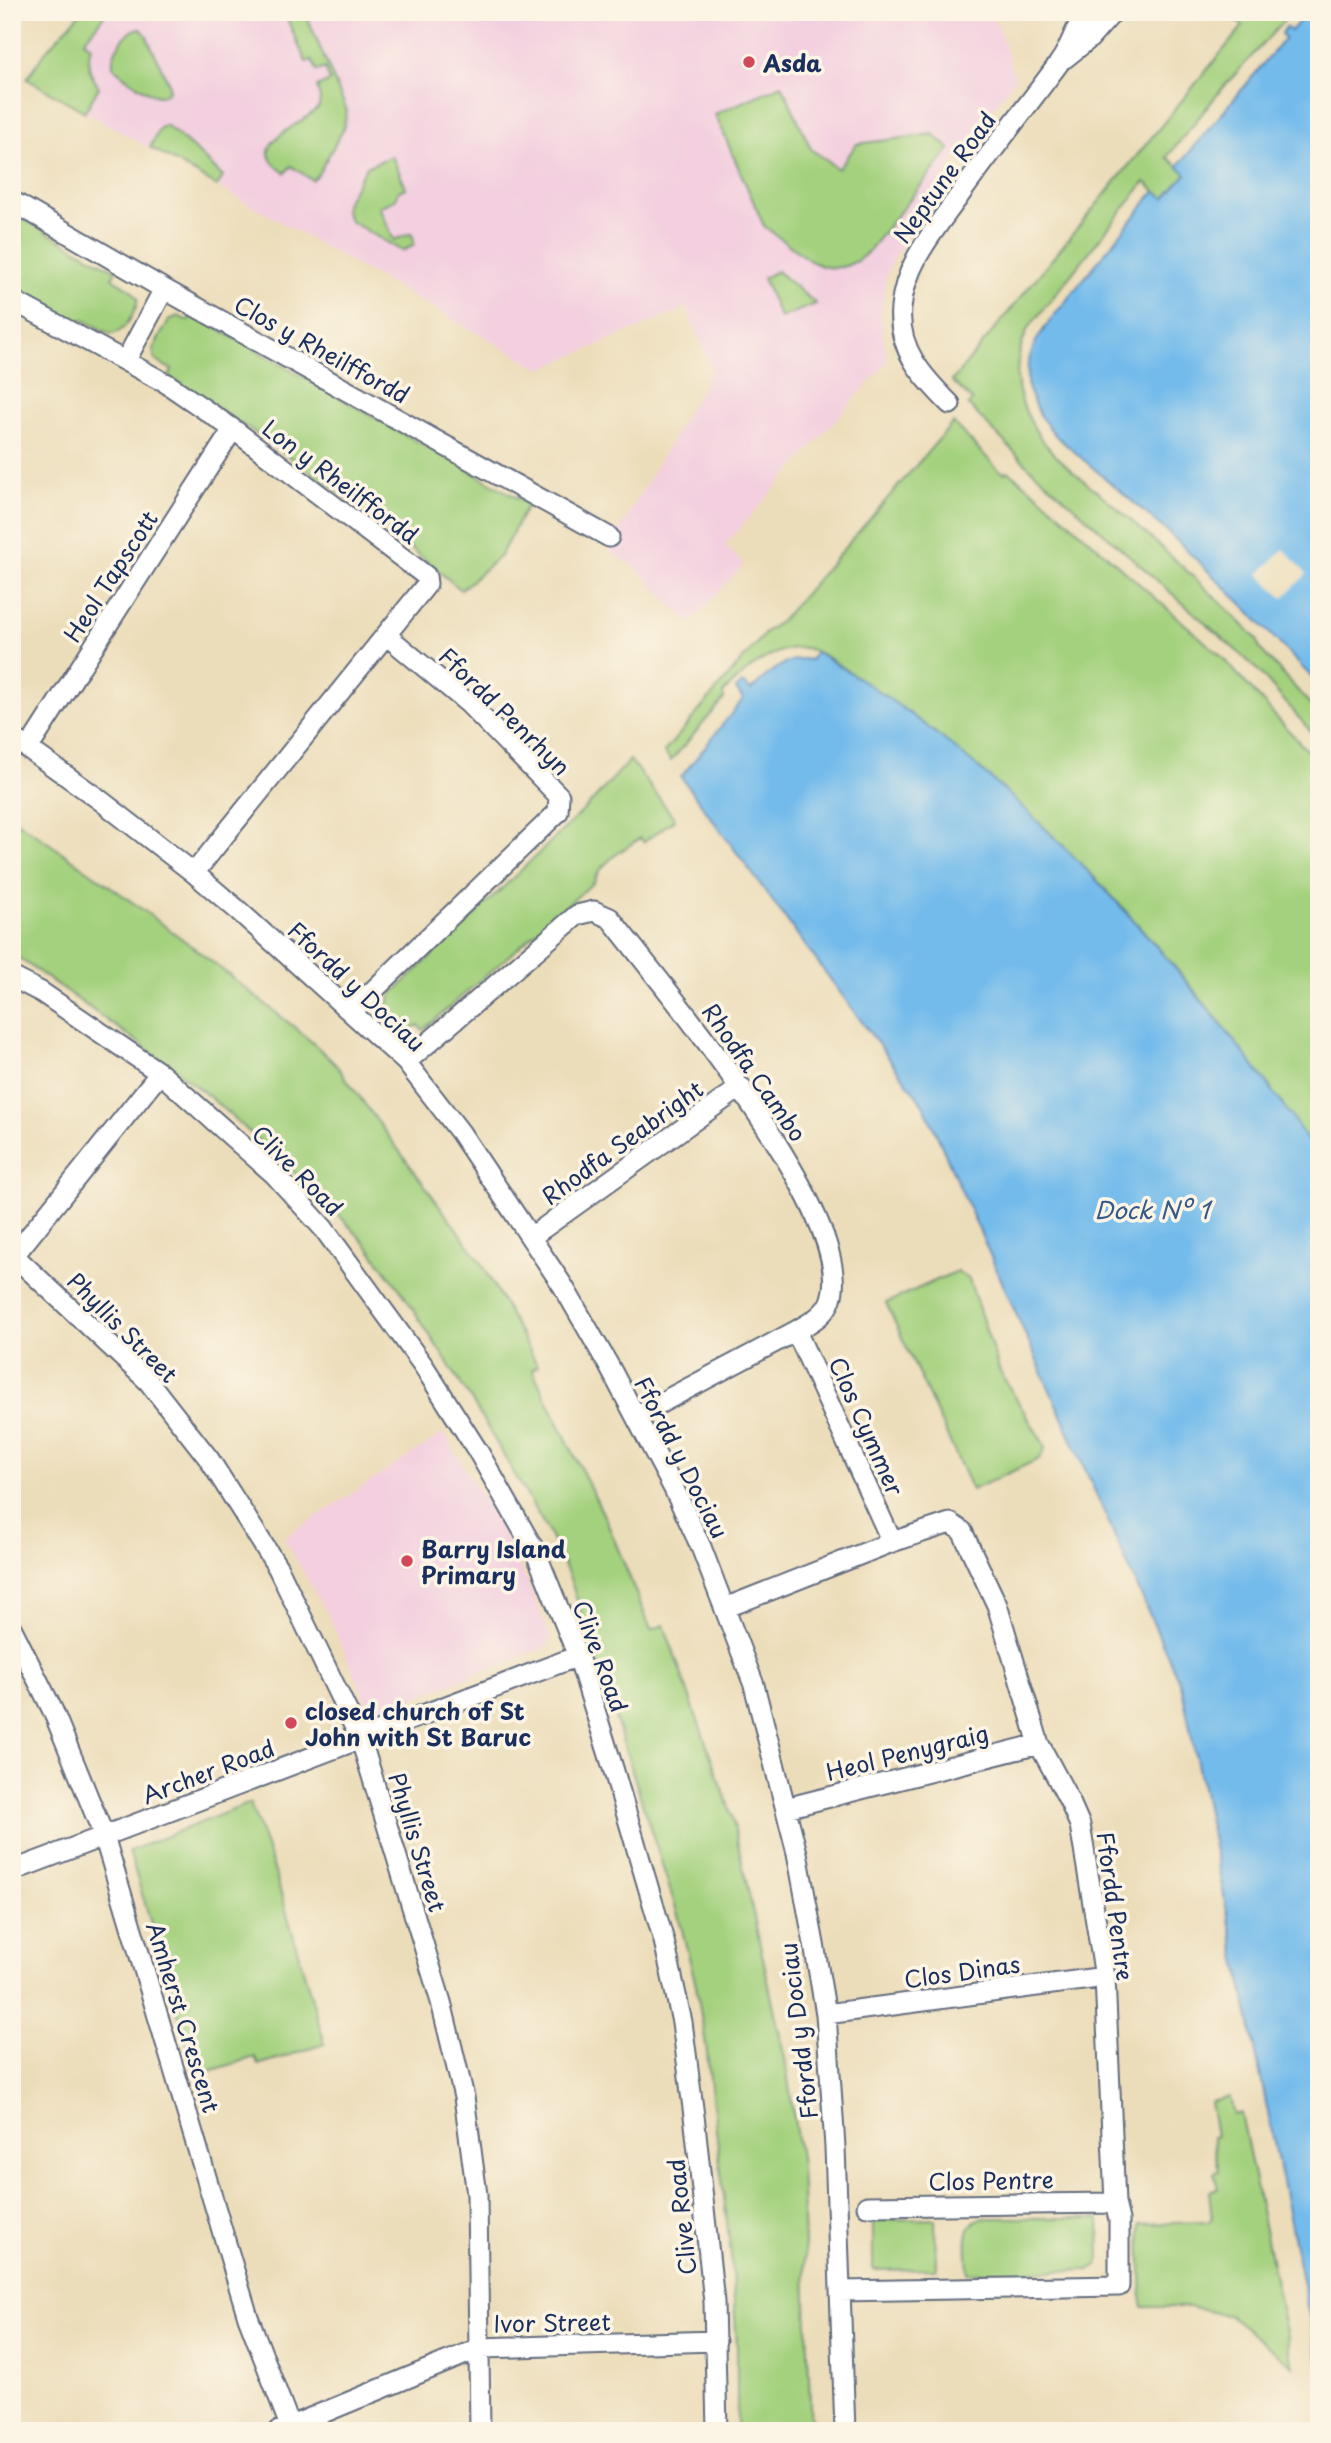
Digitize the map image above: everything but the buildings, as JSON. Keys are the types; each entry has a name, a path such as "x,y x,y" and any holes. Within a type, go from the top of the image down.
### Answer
{"street":[{"name":"Neptune Road","path":"950,404 922,376 906,345 900,310 909,271 917,254 1061,60 1078,23 1087,12"},
{"name":"Neptune Road","path":"1061,60 1090,38 1113,12"},
{"name":"Clos y Rheilffordd","path":"12,201 164,289 609,537"},
{"path":"126,360 164,289"},
{"name":"Lon y Rheilffordd","path":"12,300 162,381 233,429 426,576 427,584 386,635"},
{"name":"Heol Tapscott","path":"20,743 233,429"},
{"path":"194,873 386,635"},
{"name":"Ffordd Penrhyn","path":"351,1012 558,812 559,796 469,704 386,635"},
{"name":"Ffordd y Dociau","path":"20,743 100,800 194,873 406,1062 460,1132 563,1286 636,1416 701,1546 754,1685 797,1853 826,2014 835,2147 845,2431"},
{"name":"Rhodfa Cambo","path":"406,1062 578,915 594,911 610,918 741,1087 803,1186 821,1230 834,1274 831,1300 820,1316 796,1331 636,1416"},
{"name":"Clive Road","path":"12,977 41,992 160,1073 275,1175 324,1229 423,1365 485,1464 536,1553 578,1656 664,1941 682,2022 695,2124 716,2341 717,2431"},
{"path":"13,1256 160,1073"},
{"name":"Rhodfa Seabright","path":"531,1237 741,1087"},
{"name":"Phyllis Street","path":"13,1256 148,1381 209,1459 278,1568 361,1740 442,2002 464,2097 477,2195 480,2431"},
{"name":"Clos Cymmer","path":"796,1331 892,1542"},
{"name":"Ffordd Pentre","path":"725,1608 892,1542 950,1524 962,1531 997,1605 1039,1744 1080,1825 1105,1977 1115,2203 1119,2220 1119,2286 840,2291"},
{"name":"Amherst Crescent","path":"12,1629 53,1711 104,1836 248,2317 284,2428"},
{"name":"Archer Road","path":"12,1871 578,1656"},
{"name":"Heol Penygraig","path":"786,1808 1039,1744"},
{"name":"Clos Dinas","path":"826,2014 1105,1977"},
{"name":"Clos Pentre","path":"867,2206 1115,2203"},
{"name":"Ivor Street","path":"284,2428 480,2348 716,2341"}],"shaded area":[{"path":"81,12 991,12 1015,79 957,157 892,261 886,278 881,313 888,361 725,545 744,564 690,623 635,568 608,550 712,370 686,308 541,369 27,79 45,52"},
{"name":"Barry Island Primary","path":"444,1433 501,1529 551,1638 546,1647 372,1714 328,1615 284,1538"}],"green space":[{"path":"81,12 107,12 84,41 91,46 89,68 99,87 85,112 27,79 45,52"},
{"path":"284,12 305,12 347,111 343,130 317,176 312,180 291,166 285,173 273,163 269,153 271,145 278,137 319,107 317,87 330,81 325,68 317,71 312,60 306,62"},
{"path":"1237,12 1292,12 1220,91 1167,157 1186,173 1165,199 1145,182 1027,330 1019,356 1017,379 1027,414 1050,450 1171,556 1257,639 1260,649 1319,714 1319,741 1256,668 1028,466 968,405 972,400 952,381 1243,26 1234,18"},
{"path":"140,28 145,33 169,84 169,90 163,95 155,95 142,88 113,66 114,54 120,42"},
{"path":"782,85 811,149 838,169 857,144 933,134 950,149 867,253 846,266 833,268 810,261 764,226 715,114"},
{"path":"166,125 223,177 217,186 150,147 160,128"},
{"path":"392,156 406,188 399,191 395,200 379,207 394,240 411,233 413,246 402,251 350,221 345,210 347,201 366,167"},
{"path":"12,213 116,271 112,278 131,290 138,299 125,327 110,334 82,319 78,326 12,292"},
{"path":"777,271 816,304 780,318 763,278"},
{"path":"192,314 528,504 500,556 461,590 391,532 319,478 169,377 172,370 155,360 153,349 169,320 178,316 188,321"},
{"path":"953,423 999,470 1005,473 1008,471 1035,492 1221,656 1319,764 1319,1158 1208,1007 1165,955 1071,854 1022,806 918,719 827,657 805,648 793,648 771,655 723,693 724,699 671,761 664,752 767,631 782,620"},
{"path":"630,760 675,819 644,842 640,838 613,857 601,869 594,882 423,1030 418,1025 407,1031 394,1024 384,1012 393,993 587,807"},
{"path":"12,818 192,946 294,1027 336,1065 481,1262 538,1366 532,1369 607,1522 651,1630 664,1625 732,1816 785,2059 801,2164 811,2431 737,2431 737,2345 731,2256 706,2045 696,1985 679,1918 594,1651 568,1573 549,1533 472,1401 404,1295 365,1243 323,1198 210,1097 12,953"},
{"path":"957,1271 969,1279 1000,1372 1045,1446 1039,1459 972,1490 886,1303"},
{"path":"250,1803 273,1866 325,2044 258,2065 255,2057 197,2075 129,1851"},
{"path":"1230,2097 1234,2115 1241,2113 1293,2366 1230,2316 1189,2307 1142,2307 1140,2224 1209,2222 1212,2219 1209,2191 1218,2189 1214,2173 1219,2171 1212,2137 1216,2136 1210,2102"},
{"path":"981,2218 1099,2218 1098,2264 1089,2270 968,2273 968,2234 974,2222"},
{"path":"935,2219 936,2269 873,2270 873,2220"}],"water":[{"path":"1307,12 1319,12 1319,685 1244,606 1169,533 1056,436 1040,416 1027,383 1028,363 1035,343 1048,323 1155,191 1165,198 1186,174 1178,166 1285,38 1281,34 1286,27 1291,31"},
{"name":"Dock Nº 1","path":"816,652 873,687 927,726 1030,814 1078,861 1124,910 1211,1012 1281,1102 1319,1158 1319,2364 1182,1689 924,1106 681,777 743,699 736,689 742,683 751,690 785,663 810,660"}],"pier":[{"path":"1284,549 1307,574 1283,598 1259,574"}],"place":[{"name":"Asda","path":"749,62"},
{"name":"Barry Island Primary","path":"407,1561"},
{"name":"closed church of St John with St Baruc","path":"291,1723"}]}
